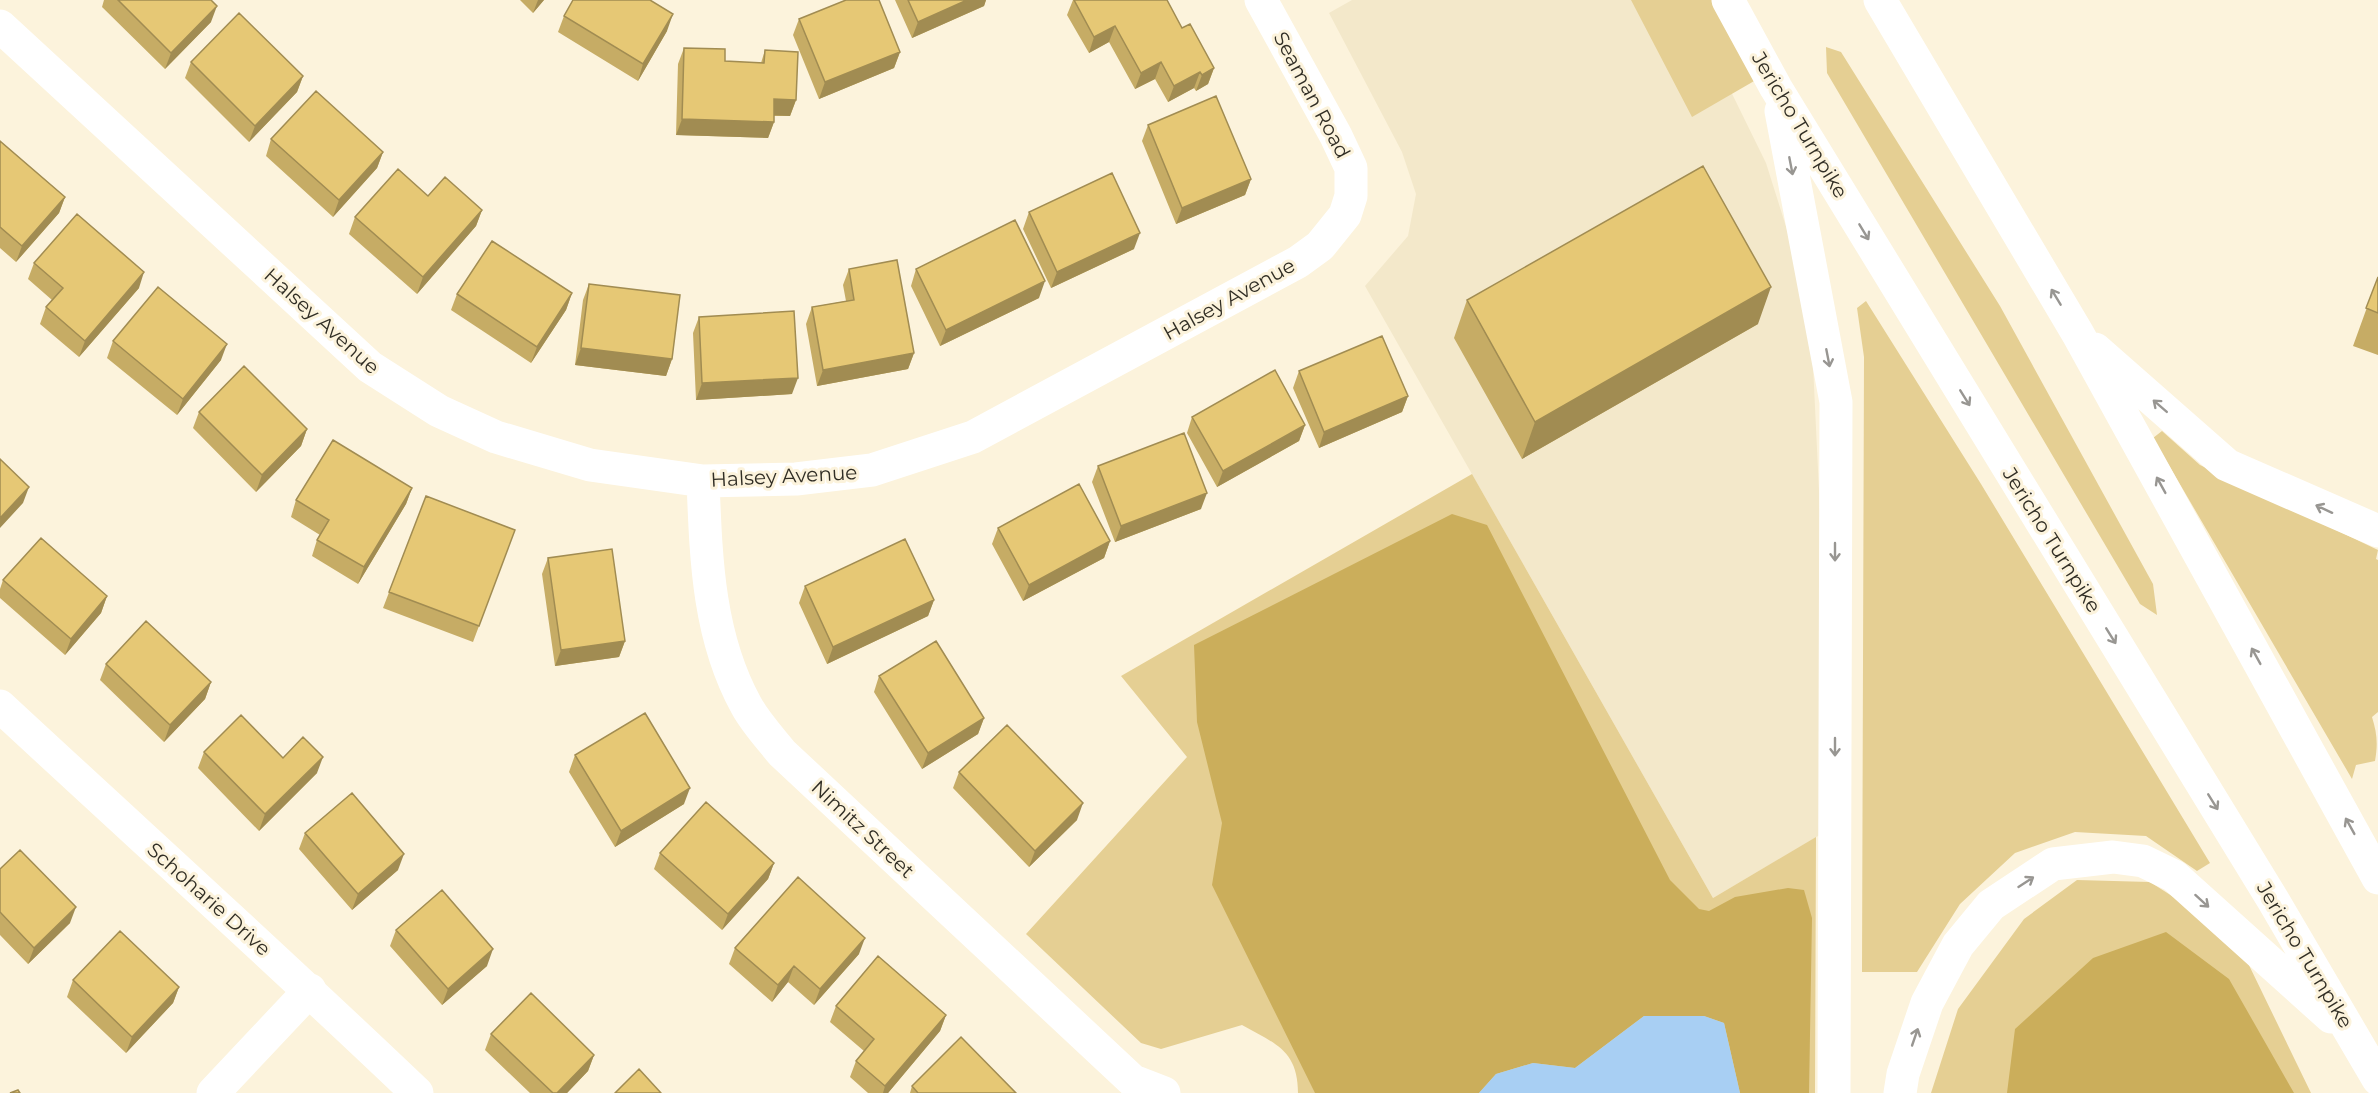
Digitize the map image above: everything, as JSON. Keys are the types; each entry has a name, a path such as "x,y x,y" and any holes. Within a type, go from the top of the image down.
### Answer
{"main road":[{"name":"Seaman Road","path":"1261,0 1336,136 1351,168 1351,196 1345,215 1336,226"},
{"name":"Jericho Turnpike","path":"1728,0 1776,88 2356,1039 2378,1079"},
{"path":"1880,0 2078,334 2378,878"},
{"name":"Halsey Avenue","path":"0,26 370,367 439,411 496,437 590,465 703,481 796,479 872,470 974,437 1298,262 1320,246 1336,226"},
{"path":"1776,88 1836,402 1834,1093"},
{"path":"2078,334 2227,465 2378,531"},
{"name":"Nimitz Street","path":"703,481 707,574 723,653 746,706 782,753 1124,1072 1133,1080 1164,1093"},
{"name":"Schoharie Drive","path":"0,706 310,990 417,1093"},
{"path":"1900,1093 1903,1074 1927,1003 1959,945 1991,904 2053,864 2113,857 2143,861 2174,876 2356,1039"},
{"path":"213,1093 310,990"}],"shaded area":[{"path":"1352,0 1686,0 1766,163 1794,252 1813,365 1835,826 1713,898 1365,286 1408,236 1416,194 1402,152 1329,13"},
{"path":"1631,0 1728,0 1768,73 1692,117"},
{"path":"1826,47 1841,52 2000,306 2153,584 2157,615 2140,604 1827,73"},
{"path":"1866,301 1981,484 2210,863 2197,871 2146,836 2075,832 2015,853 1960,904 1917,972 1862,972 1864,357 1857,308"},
{"path":"2162,431 2200,465 2378,550 2376,559 2378,560 2378,712 2372,717 2375,728 2376,755 2375,761 2356,765 2352,779 2153,438"},
{"path":"1472,474 1713,898 1816,837 1815,1093 1298,1093 1297,1078 1289,1057 1274,1043 1242,1025 1161,1049 1141,1043 1026,934 1187,757 1121,676"},
{"path":"1452,514 1487,525 1670,880 1699,909 1709,911 1735,897 1788,888 1804,890 1812,918 1809,1093 1740,1093 1724,1023 1704,1016 1644,1016 1575,1068 1533,1063 1496,1074 1479,1093 1315,1093 1212,885 1222,823 1197,722 1194,645"},
{"path":"2077,880 2150,882 2205,917 2246,959 2311,1093 1931,1093 1958,1009 2024,919"},
{"path":"2166,932 2229,979 2294,1093 2007,1093 2015,1029 2093,958"}],"water":[{"path":"1644,1016 1704,1016 1724,1023 1740,1093 1479,1093 1496,1074 1533,1063 1575,1068"}],"building":[{"path":"118,0 211,0 217,6 171,53"},
{"path":"573,0 650,0 673,14 643,64 564,16"},
{"path":"846,0 879,0 900,52 825,82 799,19"},
{"path":"908,0 967,0 918,22"},
{"path":"1074,0 1167,0 1182,28 1190,24 1214,68 1202,75 1200,72 1174,86 1161,62 1141,73 1115,26 1094,37"},
{"path":"239,13 303,76 255,126 191,62"},
{"path":"684,48 725,49 725,61 764,63 765,50 798,52 796,100 774,99 774,122 682,119"},
{"path":"316,91 383,152 339,200 271,139"},
{"path":"1216,96 1251,179 1182,208 1148,125"},
{"path":"0,141 65,197 22,246 0,227"},
{"path":"1703,166 1771,287 1535,422 1467,300"},
{"path":"398,169 428,196 445,177 482,210 423,277 355,217"},
{"path":"1112,173 1140,233 1057,272 1029,212"},
{"path":"77,214 144,272 85,341 46,307 63,288 34,263"},
{"path":"1015,220 1045,281 946,330 916,269"},
{"path":"492,241 572,293 537,347 457,294"},
{"path":"897,260 914,353 823,370 812,307 854,300 849,269"},
{"path":"2378,277 2378,313 2366,308"},
{"path":"589,284 680,295 672,359 581,348"},
{"path":"158,287 227,344 183,399 113,341"},
{"path":"794,311 798,378 702,383 699,317"},
{"path":"1382,336 1408,396 1324,432 1299,371"},
{"path":"244,366 307,429 262,475 199,412"},
{"path":"1275,370 1305,425 1223,471 1192,417"},
{"path":"1184,433 1207,493 1121,526 1098,466"},
{"path":"333,440 412,488 364,567 317,540 329,520 296,500"},
{"path":"0,459 29,487 0,518"},
{"path":"1079,484 1110,541 1029,585 998,528"},
{"path":"426,496 515,530 479,626 389,592"},
{"path":"41,538 107,596 71,639 3,580"},
{"path":"905,539 934,600 833,647 805,586"},
{"path":"612,549 625,641 561,650 548,558"},
{"path":"146,621 211,682 170,725 106,664"},
{"path":"936,641 984,718 928,753 879,676"},
{"path":"645,713 690,788 621,831 575,755"},
{"path":"241,715 283,758 303,737 323,757 265,814 204,752"},
{"path":"1007,725 1083,803 1035,851 959,772"},
{"path":"352,793 404,854 358,894 305,833"},
{"path":"706,802 774,863 728,914 660,853"},
{"path":"20,850 76,907 34,948 0,912 0,869"},
{"path":"798,877 865,938 820,989 794,966 778,985 735,948"},
{"path":"442,890 493,949 448,989 396,930"},
{"path":"120,931 179,987 132,1037 73,980"},
{"path":"878,956 946,1015 885,1086 856,1061 874,1039 836,1006"},
{"path":"531,993 594,1055 557,1093 553,1093 491,1034"},
{"path":"961,1037 1016,1093 918,1093 912,1086"},
{"path":"639,1069 661,1093 615,1093"}]}
